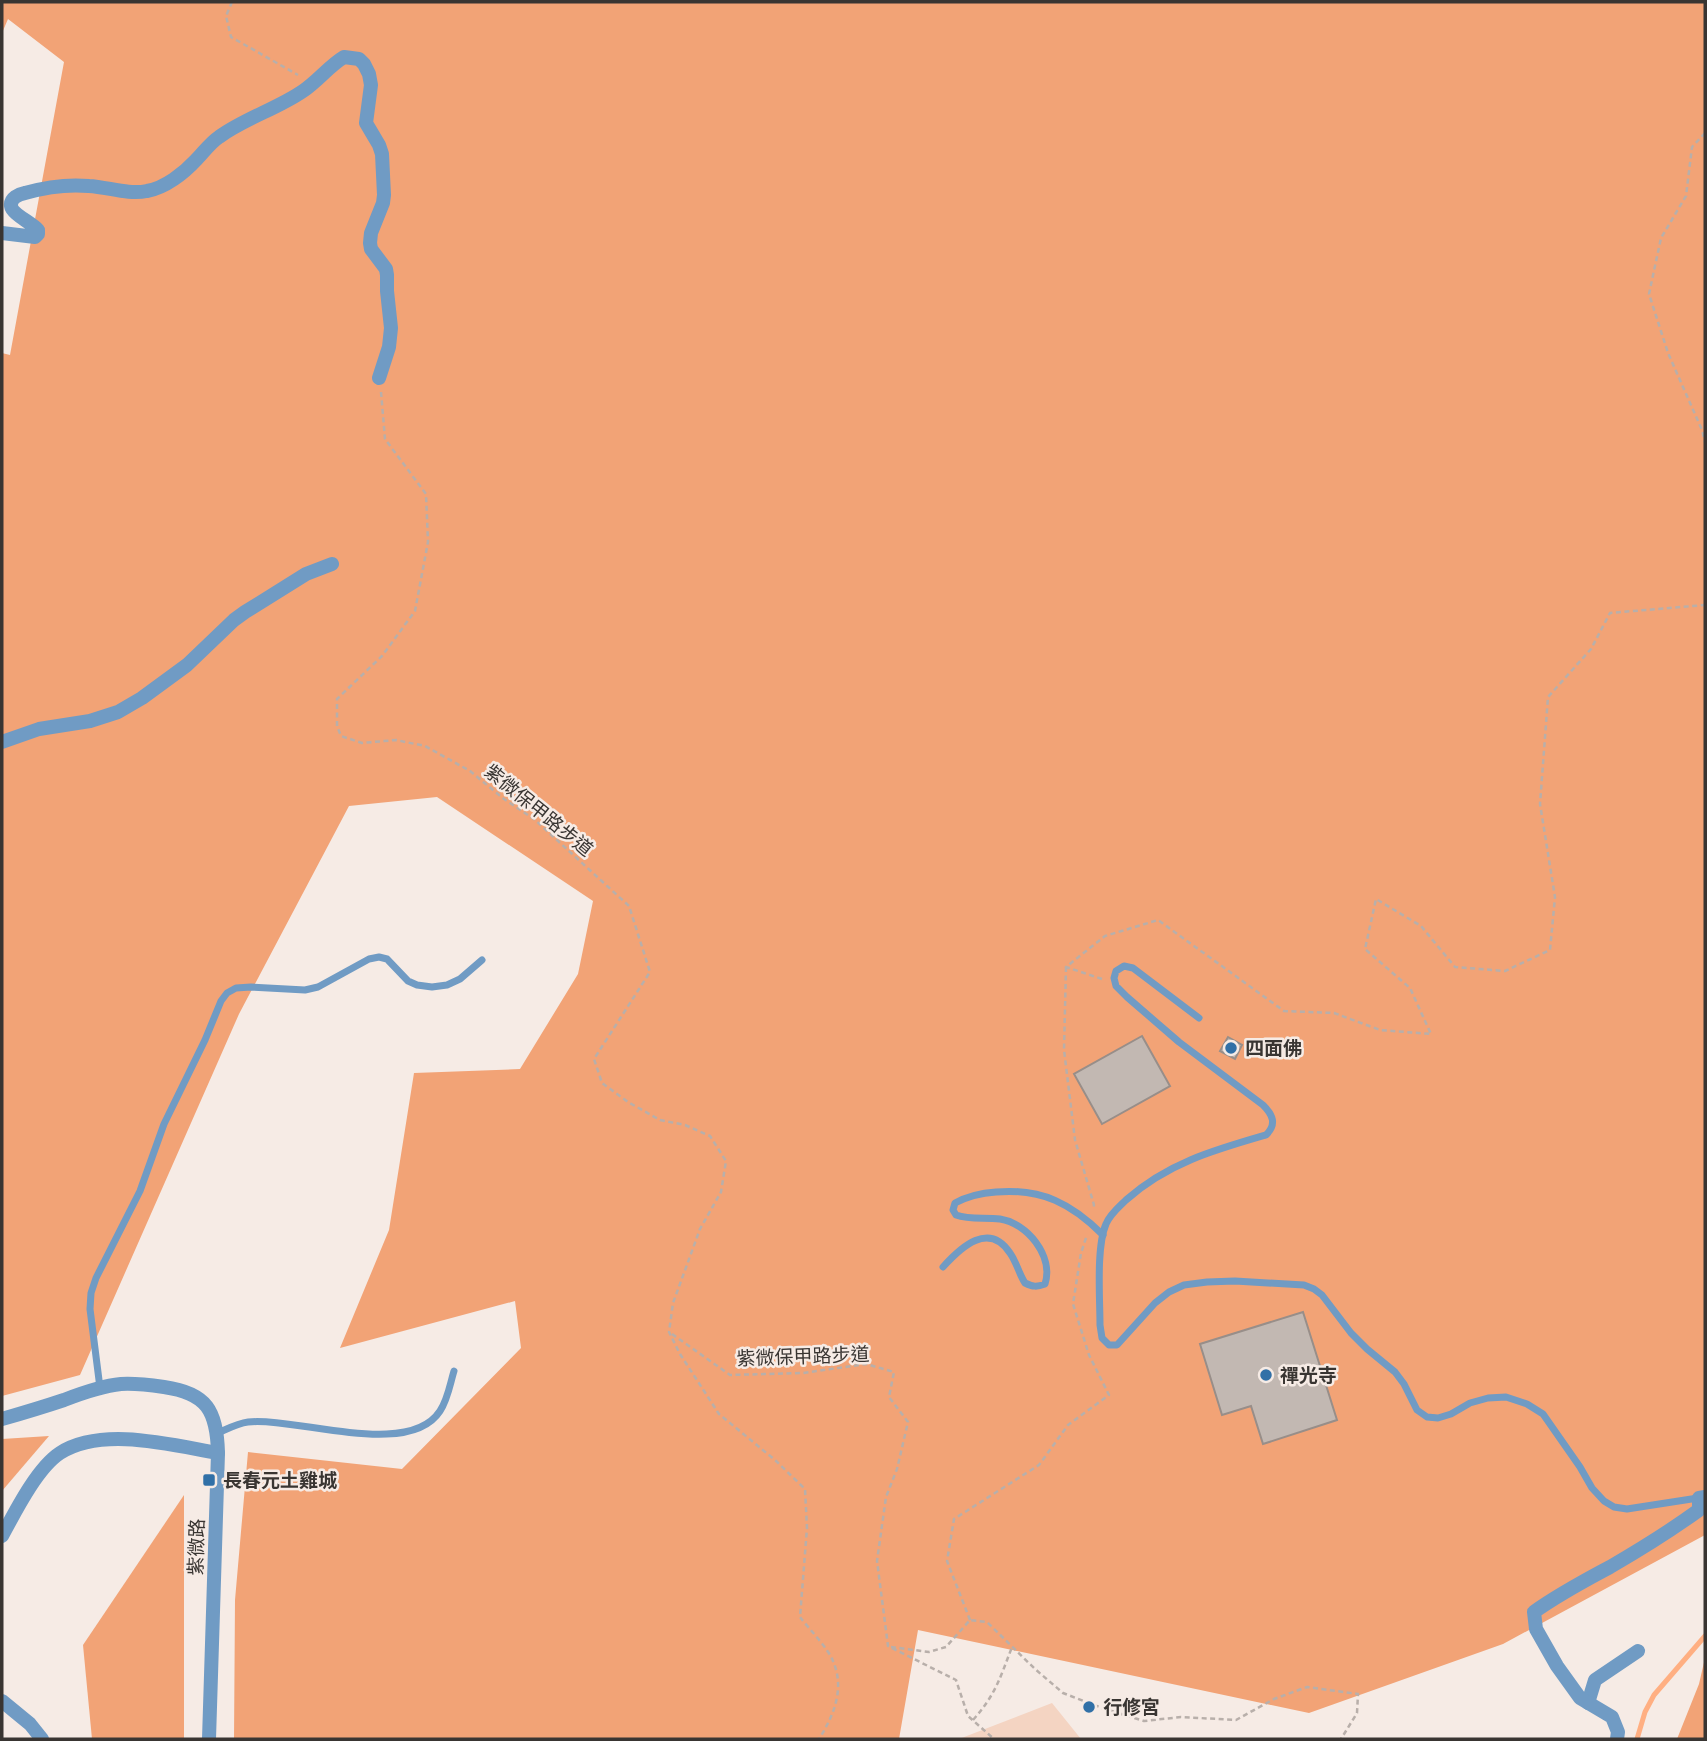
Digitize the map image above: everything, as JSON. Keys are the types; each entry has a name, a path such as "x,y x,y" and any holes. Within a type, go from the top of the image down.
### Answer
{"street":[{"path":"2,233 29,237 38,234 36,226 11,208 11,202 19,194 62,186 149,191 182,173 216,139 232,128 313,83 338,60 344,57 359,59 364,64 371,85 366,123 382,154 384,182 383,202 370,243 371,250 386,269 391,328 389,347 379,378"},
{"path":"2,742 39,729 90,721 118,712 187,665 245,612 306,574 332,565"},
{"name":"紫微路","path":"2,1419 120,1384 144,1384 189,1392 203,1401 218,1433 209,1739"},
{"path":"2,1536 27,1491 43,1470 58,1454 80,1442 103,1438 218,1453"},
{"path":"1617,1739 1618,1732 1612,1717 1580,1698 1557,1666 1536,1629 1534,1612 1570,1588 1667,1533 1699,1510 1702,1497"},
{"path":"1588,1703 1595,1680 1637,1651"},
{"path":"2,1701 30,1724 41,1739"}],"lane":[{"path":"100,1388 90,1309 91,1293 140,1191 164,1124 205,1040 220,1001 227,993 236,988 251,987 305,990 318,988 369,959 379,957 387,959 408,981 432,987 447,985 460,979 482,960"},
{"path":"1199,1018 1133,968 1124,966 1116,971 1116,986 1153,1021 1263,1105 1271,1113 1272,1129 1266,1135 1204,1153 1168,1170 1116,1209 1106,1224 1101,1246 1100,1325 1102,1338 1108,1345 1117,1345 1155,1303 1169,1292 1185,1285 1235,1281 1304,1285 1322,1295 1351,1333 1395,1372 1417,1410 1427,1417 1438,1418 1470,1403 1506,1397 1527,1404 1543,1414 1604,1502 1627,1509 1702,1497"},
{"path":"943,1267 965,1245 985,1238 995,1239 1012,1255 1025,1283 1032,1286 1045,1284 1045,1256 1028,1234 1002,1219 964,1218 956,1215 953,1210 955,1203 979,1193 1030,1192 1053,1198 1091,1223 1103,1235"},
{"path":"218,1433 248,1422 364,1434 390,1435 412,1430 429,1423 440,1413 454,1371"}],"path":[{"path":"232,2 226,16 231,37 313,83"},
{"path":"1705,133 1692,147 1686,196 1661,238 1649,294 1668,353 1705,442"},
{"name":"紫微保甲路步道","path":"379,378 385,439 426,494 428,542 415,611 382,656 337,699 337,726 341,736 362,743 396,740 425,746 470,771 534,819 629,906 650,972 594,1059 602,1083 660,1120 685,1125 710,1136 726,1161 721,1192 700,1229 673,1303 669,1332 730,1375 803,1373 866,1364 894,1371 889,1397 908,1422 897,1469 886,1497 877,1561 888,1646"},
{"path":"1066,967 1105,936 1158,920 1283,1011 1334,1013 1380,1030 1431,1034 1410,988 1365,949 1376,899 1421,926 1455,967 1505,971 1550,950 1555,897 1540,804 1548,697 1591,649 1610,613 1705,605"},
{"path":"1066,967 1115,983"},
{"path":"970,1620 947,1561 954,1519 1039,1465 1069,1426 1109,1395 1089,1355 1073,1304 1081,1252 1094,1205 1075,1140 1064,1050 1066,967"},
{"path":"669,1332 719,1414 775,1460 805,1489 807,1528 800,1617 833,1660 839,1683 832,1718 819,1739"},
{"path":"888,1646 929,1653 946,1647 970,1620"},
{"path":"970,1620 987,1622 1063,1693 1144,1721 1181,1717 1236,1720 1274,1699 1307,1687 1358,1694 1357,1713 1341,1739"},
{"path":"888,1646 956,1680 968,1716 994,1739"},
{"path":"973,1720 987,1704 1000,1681 1012,1646"}],"shaded area":[{"path":"2,2 1705,2 1705,1535 1503,1644 1309,1713 918,1630 899,1739 234,1739 235,1600 248,1452 402,1469 521,1348 515,1301 340,1348 389,1230 414,1073 520,1069 578,974 593,901 437,797 349,806 239,1014 80,1375 2,1396 2,353 10,355 64,62 8,19 2,33"},
{"path":"49,1436 2,1491 2,1439"},
{"path":"184,1495 184,1739 92,1739 83,1645"},
{"path":"1705,1658 1705,1739 1677,1739 1699,1684"},
{"path":"1052,1703 1081,1739 959,1739"}],"building":[{"path":"1142,1036 1170,1086 1102,1124 1074,1074"},
{"name":"四面佛","path":"1228,1037 1242,1045 1235,1059 1220,1051"},
{"name":"禪光寺","path":"1303,1312 1337,1420 1263,1444 1251,1406 1222,1415 1200,1344"}],"waterway":[{"path":"1637,1739 1645,1712 1654,1695 1705,1636"}],"place":[{"name":"四面佛","path":"1231,1048"},
{"name":"禪光寺","path":"1266,1375"},
{"name":"長春元土雞城","path":"209,1480"},
{"name":"行修宮","path":"1089,1707"}]}
